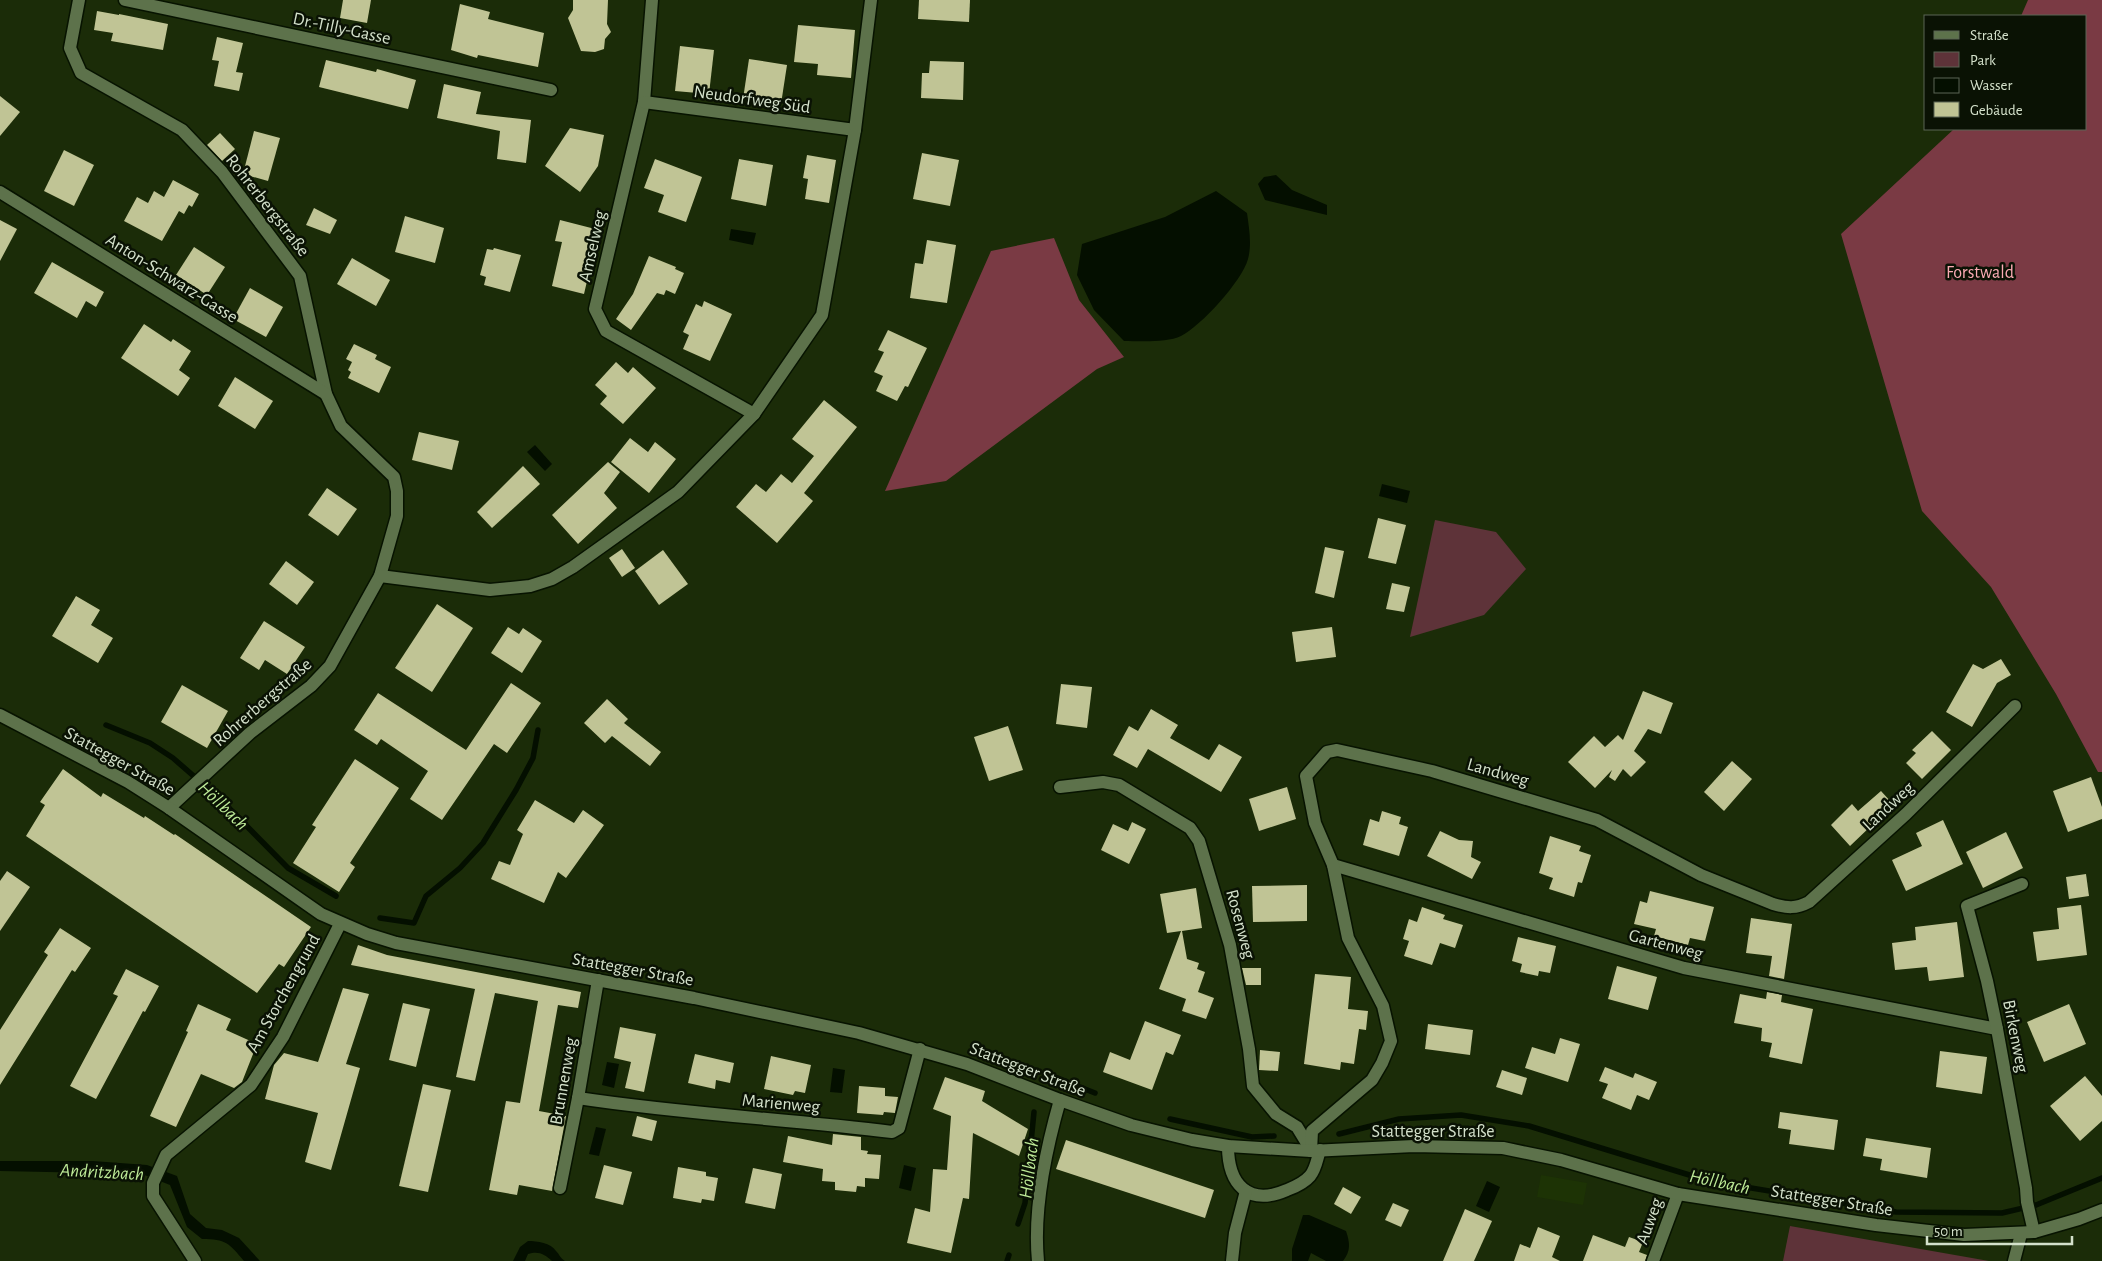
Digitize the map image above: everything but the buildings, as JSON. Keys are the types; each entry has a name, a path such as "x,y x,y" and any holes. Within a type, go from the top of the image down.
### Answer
{"street":[{"name":"Rohrerbergstraße","path":"79,0 70,48 81,73 182,130 222,172 300,276 326,394 341,426 394,477 397,491 396,516 380,576 330,666 312,686 250,733 169,808"},
{"name":"Dr.-Tilly-Gasse","path":"125,0 551,90"},
{"name":"Amselweg","path":"652,0 644,102 595,309 606,331 754,414"},
{"path":"380,576 490,590 530,586 552,579 573,567 678,492 754,414 822,316 855,130 871,0"},
{"name":"Neudorfweg Süd","path":"644,102 855,130"},
{"name":"Anton-Schwarz-Gasse","path":"0,192 326,394"},
{"name":"Landweg","path":"1246,1191 1251,1195 1279,1194 1301,1184 1311,1175 1315,1150 1312,1131 1372,1080 1382,1063 1391,1041 1382,1006 1348,938 1333,866 1315,823 1306,776 1327,752 1337,750 1432,771 1597,820 1701,875 1773,904 1799,907 1809,902 1906,814 2015,706"},
{"name":"Stattegger Straße","path":"0,715 128,782 169,808 321,914 340,924 396,944 775,1014 920,1049 975,1066 1060,1100 1131,1125 1192,1140 1228,1146 1315,1150 1414,1146 1503,1148 1561,1160 1678,1194 1876,1225 1964,1235 2027,1233 2080,1219 2102,1210"},
{"name":"Rosenweg","path":"1060,786 1103,782 1119,785 1190,828 1199,841 1230,945 1249,1049 1253,1086 1276,1114 1297,1127 1315,1150"},
{"name":"Gartenweg","path":"1333,866 1684,968 1997,1028"},
{"name":"Birkenweg","path":"2022,884 1966,906 1987,981 1997,1028 2026,1188 2027,1233"},
{"name":"Am Storchengrund","path":"195,1261 153,1196 153,1184 166,1155 251,1085 283,1037 340,924"},
{"name":"Brunnenweg","path":"560,1188 578,1098 598,980"},
{"name":"Marienweg","path":"578,1098 715,1115 892,1132 899,1128 920,1049"},
{"path":"1038,1261 1037,1244 1042,1190 1049,1145 1060,1100"},
{"path":"1228,1146 1228,1158 1235,1180 1246,1191 1234,1241 1232,1261"},
{"name":"Auweg","path":"1652,1261 1678,1194"},
{"path":"2014,1261 2027,1233"}],"shaded area":[{"path":"1541,1175 1587,1183 1583,1205 1537,1197"}],"green space":[{"name":"Forstwald","path":"2028,0 2102,0 2102,772 2098,772 2056,694 1991,587 1922,511 1841,234 1953,130 2087,130 2087,15 2021,15"},
{"path":"1054,238 1079,300 1124,357 1097,369 946,481 885,491 991,251"},
{"path":"1435,520 1496,532 1526,569 1484,615 1410,637"},
{"path":"1790,1226 1989,1261 1783,1261"}],"water":[{"path":"1276,175 1292,190 1327,205 1327,215 1265,200 1258,184 1264,177"},
{"path":"1216,191 1247,213 1250,248 1248,259 1238,279 1220,302 1199,323 1181,336 1161,341 1124,341 1094,310 1077,275 1082,244 1165,217"},
{"path":"731,229 756,233 753,245 729,240"},
{"path":"535,445 552,464 545,471 527,452"},
{"path":"1382,484 1410,491 1407,503 1379,496"},
{"path":"607,1062 619,1064 614,1088 602,1085"},
{"path":"833,1068 845,1070 842,1093 830,1092"},
{"path":"596,1127 606,1129 599,1156 589,1154"},
{"name":"Andritzbach","path":"0,1161 93,1161 147,1165 177,1176 190,1214 206,1228 222,1230 239,1238 260,1261 244,1261 226,1243 202,1239 187,1227 170,1185 142,1174 0,1171"},
{"path":"904,1165 916,1168 911,1191 899,1188"},
{"path":"1487,1181 1500,1187 1489,1212 1476,1206"},
{"path":"1303,1215 1309,1215 1346,1231 1349,1247 1343,1261 1326,1261 1311,1253 1308,1261 1292,1261 1292,1249"},
{"path":"528,1241 551,1246 565,1261 552,1261 544,1255 535,1253 528,1254 525,1261 513,1261 520,1247"}],"waterway":[{"name":"Höllbach","path":"106,725 150,743 173,758 220,799 288,868 336,896"},
{"path":"380,918 414,923 426,896 460,868 483,843 516,790 533,758 538,730"},
{"name":"Höllbach","path":"1049,1081 1057,1078 1095,1093"},
{"name":"Höllbach","path":"1018,1224 1025,1203 1034,1112"},
{"name":"Höllbach","path":"1339,1134 1399,1119 1461,1115 1529,1126 1709,1181 1896,1212 2002,1213 2036,1205 2102,1178"},
{"name":"Höllbach","path":"1170,1119 1252,1137 1274,1136"},
{"name":"Höllbach","path":"1007,1261 1009,1255"}]}
